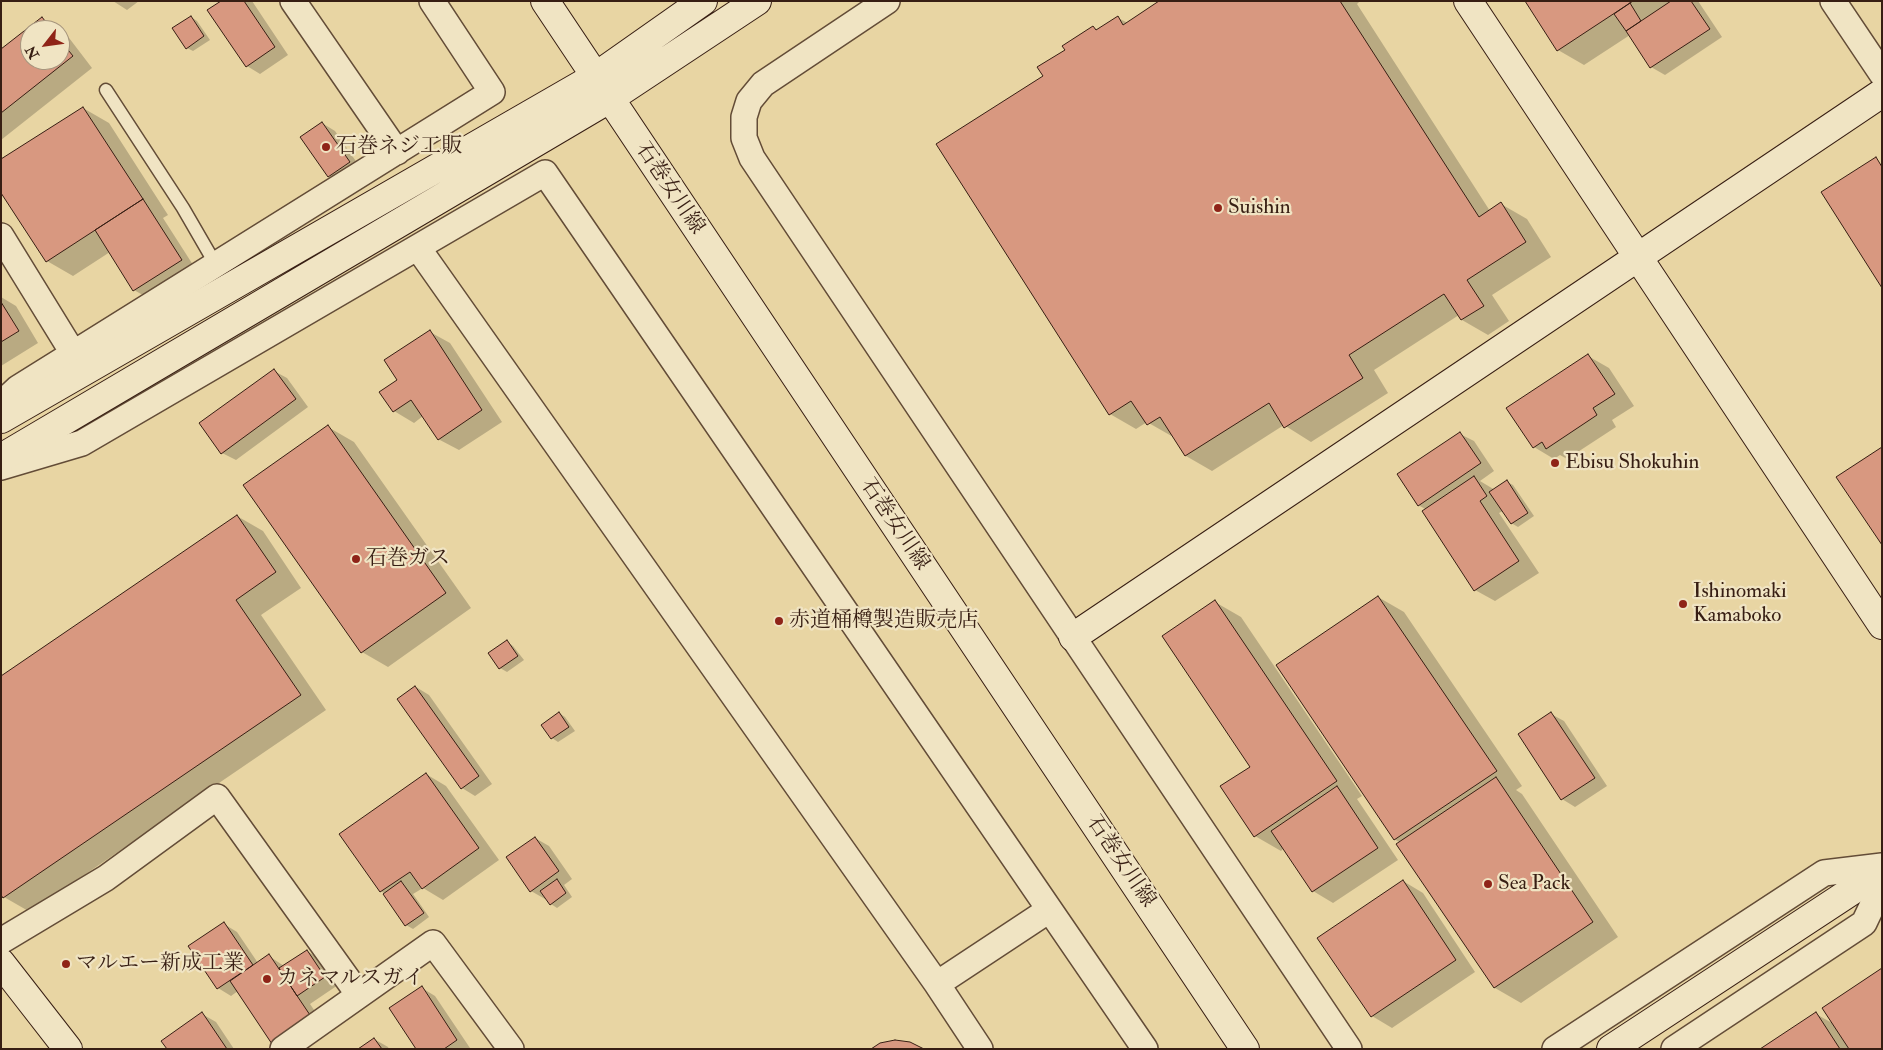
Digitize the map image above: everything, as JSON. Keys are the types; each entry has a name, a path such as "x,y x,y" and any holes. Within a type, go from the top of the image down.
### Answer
{"street":[{"path":"293,1 397,152"},
{"path":"1,404 18,388 492,92 432,1"},
{"name":"石巻女川線","path":"545,1 1245,1049"},
{"path":"1,458 602,88 703,1"},
{"path":"1,419 757,1"},
{"path":"887,1 763,84 749,101 744,117 744,138 752,158 1349,1049"},
{"path":"1468,1 1882,625"},
{"path":"1833,1 1882,74"},
{"path":"1073,637 1882,93"},
{"path":"1,467 82,443 546,173 1145,1049"},
{"path":"1,236 74,353"},
{"path":"418,248 937,984 980,1049"},
{"path":"1,941 106,878 217,797 359,995"},
{"path":"1555,1049 1824,873 1882,866"},
{"path":"1611,1049 1882,871"},
{"path":"1674,1049 1864,923 1882,885"},
{"path":"937,984 1049,910"},
{"path":"283,1049 433,943 511,1049"},
{"path":"1,963 68,1049"}],"lane":[{"path":"106,90 183,208 216,265"}],"building":[{"path":"221,1 244,1 275,47 246,67 207,10"},
{"path":"1159,1 1340,1 1479,217 1501,202 1526,242 1467,280 1484,306 1461,320 1444,294 1349,355 1363,378 1284,428 1269,403 1185,456 1160,417 1147,425 1131,401 1109,415 936,144 1043,76 1037,67 1065,50 1062,46 1093,26 1096,30 1118,16 1123,25"},
{"path":"1525,1 1633,1 1557,51"},
{"path":"1671,1 1691,1 1710,29 1650,68 1626,31"},
{"path":"1630,3 1641,21 1626,31 1614,14"},
{"path":"191,16 204,36 186,49 172,28"},
{"path":"20,34 20,70 55,70 1,113 1,49"},
{"path":"83,107 143,199 46,262 1,193 1,159"},
{"path":"322,122 350,162 328,177 300,137"},
{"path":"1876,157 1882,167 1882,288 1821,192"},
{"path":"143,199 182,260 133,291 95,230"},
{"path":"1,302 19,331 1,342"},
{"path":"430,330 482,410 438,440 411,400 393,412 379,392 397,380 384,360"},
{"path":"1588,354 1615,394 1593,408 1597,415 1546,449 1542,442 1533,448 1506,408"},
{"path":"274,369 296,399 221,454 199,423"},
{"path":"328,425 446,593 361,653 243,485"},
{"path":"1460,432 1481,463 1418,506 1397,474"},
{"path":"1882,447 1882,545 1836,477"},
{"path":"1474,476 1487,496 1480,501 1519,561 1474,591 1422,511"},
{"path":"1507,480 1528,513 1511,524 1489,492"},
{"path":"237,515 276,572 236,600 301,695 3,898 1,895 1,676"},
{"path":"1378,596 1497,771 1394,840 1276,665"},
{"path":"1215,600 1337,781 1254,837 1220,786 1250,767 1162,636"},
{"path":"507,640 518,656 499,669 488,653"},
{"path":"415,686 479,776 461,789 397,699"},
{"path":"559,712 569,727 551,739 541,725"},
{"path":"1551,712 1595,778 1561,800 1518,734"},
{"path":"426,773 479,848 422,889 410,872 380,892 339,834"},
{"path":"1496,777 1593,922 1494,988 1396,844"},
{"path":"1337,786 1378,848 1312,892 1271,831"},
{"path":"535,837 559,871 530,892 506,857"},
{"path":"557,879 566,893 550,905 540,891"},
{"path":"1403,880 1456,960 1371,1017 1317,938"},
{"path":"401,881 424,913 405,926 383,894"},
{"path":"224,922 253,965 217,989 188,946"},
{"path":"307,950 325,977 297,996 279,968"},
{"path":"269,954 312,1018 272,1044 230,981"},
{"path":"1882,968 1882,1049 1849,1049 1822,1008"},
{"path":"422,986 457,1040 444,1049 416,1049 389,1008"},
{"path":"202,1012 227,1049 167,1049 161,1041"},
{"path":"1816,1012 1840,1049 1760,1049"},
{"path":"374,1038 382,1049 358,1049"},
{"path":"895,1040 910,1042 924,1049 871,1049 880,1043"}],"place":[{"name":"石巻ネジ工販","path":"326,147"},
{"name":"Suishin","path":"1218,208"},
{"name":"Ebisu Shokuhin","path":"1555,463"},
{"name":"石巻ガス","path":"356,559"},
{"name":"Ishinomaki Kamaboko","path":"1683,604"},
{"name":"赤道桶樽製造販売店","path":"779,621"},
{"name":"Sea Pack","path":"1488,884"},
{"name":"マルエー新成工業","path":"66,964"},
{"name":"カネマルスガイ","path":"267,979"}]}
